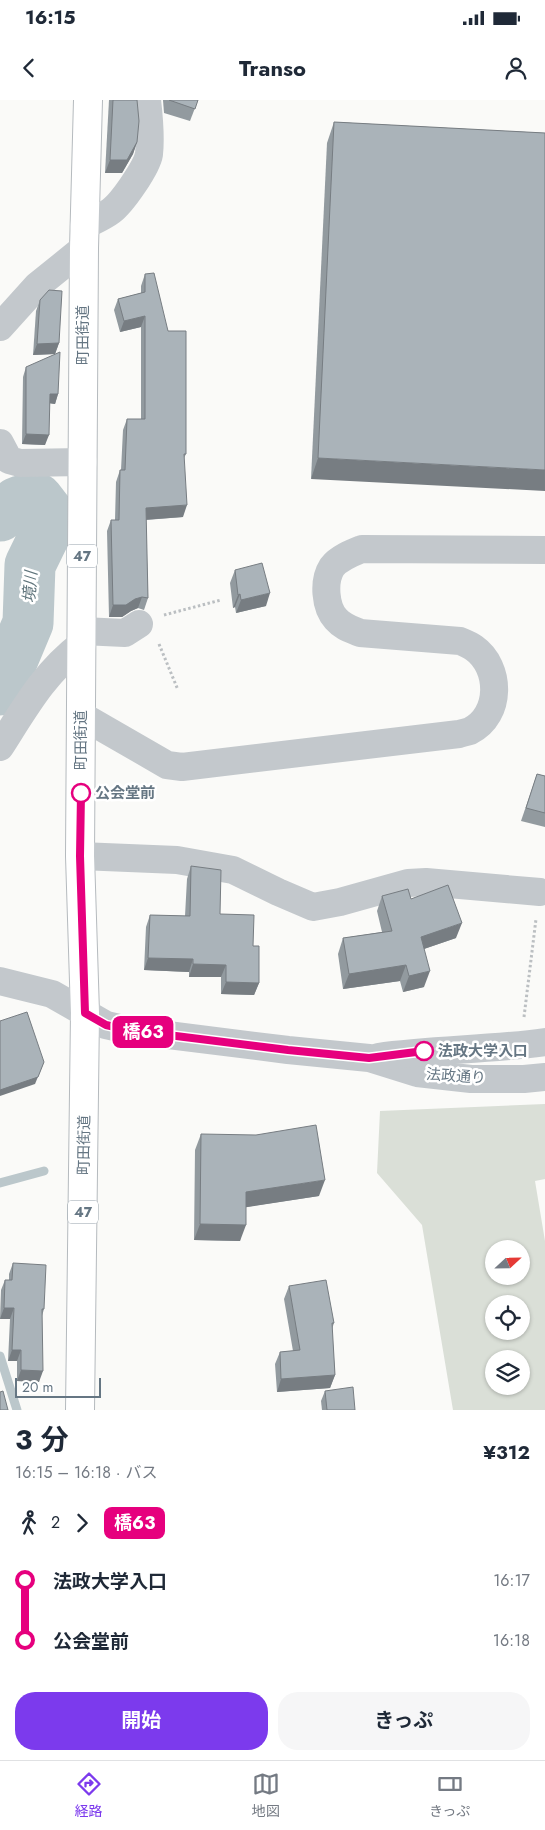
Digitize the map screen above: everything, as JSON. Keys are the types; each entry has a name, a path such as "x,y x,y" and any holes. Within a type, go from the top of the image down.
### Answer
{"main road":[{"name":"町田街道","path":"80,1410 85,1013 80,856 84,237 88,100"}],"street":[{"path":"0,327 84,237 123,200 137,179 149,156 147,100"},
{"path":"3,457 20,463 83,462"},
{"path":"82,716 166,765 182,768 449,735 470,730 483,721 490,710 494,696 494,679 490,667 481,655 474,647 460,641 360,633 345,627 335,618 327,600 327,583 332,567 346,555 362,549 545,550"},
{"path":"0,748 43,682 82,637 148,633"},
{"path":"80,856 177,860 234,870 313,907 340,902 408,883 426,882 540,892"},
{"name":"法政通り","path":"0,981 52,994 106,1025 128,1030 369,1058 417,1073 471,1079 524,1079 545,1076"},
{"name":"法政通り","path":"369,1058 406,1052 533,1044"}],"path":[{"path":"186,609 221,600"},
{"path":"148,633 178,690"},
{"path":"533,1044 540,892"}],"shaded area":[{"path":"545,1104 545,1179 535,1181 545,1241 545,1410 453,1410 422,1225 377,1173 380,1111"}],"building":[{"path":"113,100 137,100 139,121 137,142 127,160 110,160"},
{"path":"169,100 198,100 195,109"},
{"path":"334,122 545,133 545,470 318,458"},
{"path":"154,273 168,331 186,331 186,454 184,454 187,505 146,508 148,598 135,599 126,605 113,605 111,520 119,520 120,470 125,470 127,419 145,419 145,316 124,321 118,299 145,292 145,274"},
{"path":"49,290 62,291 59,343 37,344 40,300"},
{"path":"60,352 58,394 50,394 49,435 26,434 26,367"},
{"path":"262,563 270,593 241,600 240,594 238,595 235,570"},
{"path":"537,774 545,776 545,813 526,808"},
{"path":"191,866 221,870 220,914 254,915 253,946 259,946 259,983 226,982 226,965 193,964 193,959 148,958 150,915 190,916"},
{"path":"448,885 462,923 421,937 430,971 409,976 406,965 349,974 343,938 392,931 382,896 408,889 411,899"},
{"path":"27,1012 44,1062 38,1077 0,1090 0,1021"},
{"path":"316,1125 325,1180 246,1192 246,1225 200,1224 201,1134 256,1135"},
{"path":"13,1263 46,1265 44,1309 42,1309 43,1371 21,1370 21,1350 12,1350 14,1308 4,1308 5,1280 12,1280"},
{"path":"326,1280 334,1323 332,1323 335,1375 281,1379 280,1352 300,1350 289,1286"},
{"path":"353,1387 355,1410 327,1410 325,1391"},
{"path":"3,1391 8,1410 0,1410 0,1392"}],"waterway":[{"name":"境川","path":"0,516 17,502 26,499 38,499 48,512 48,528 30,565 28,623 0,690"},
{"path":"0,1183 44,1171"},
{"path":"0,1356 17,1410"}],"bus line":[{"name":"橋63","path":"81,793 80,856 85,1013 106,1025 128,1030 288,1050 369,1058 424,1051"}],"place":[{"name":"公会堂前","path":"81,793"},
{"name":"法政大学入口","path":"424,1051"}]}
